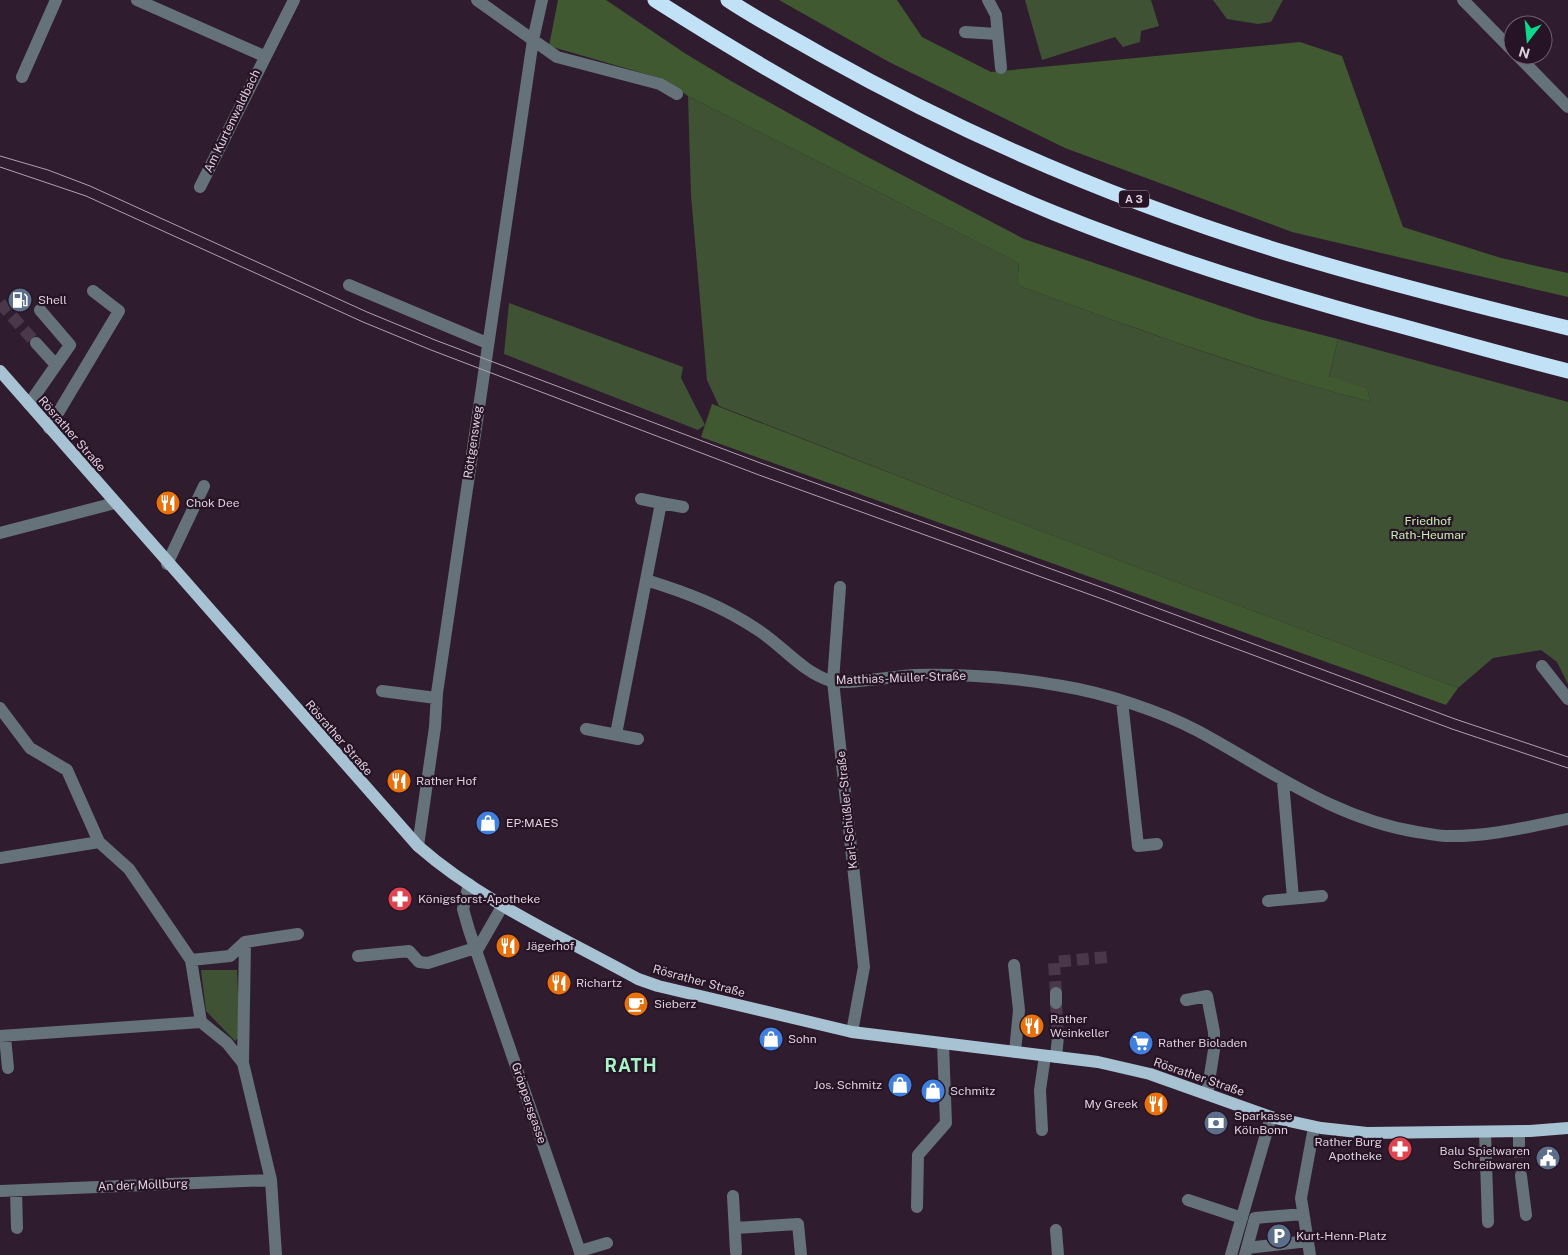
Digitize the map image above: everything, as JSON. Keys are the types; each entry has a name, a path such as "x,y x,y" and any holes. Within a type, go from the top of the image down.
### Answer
{"highway":[{"path":"655,0 813,95 953,167 1054,213 1274,291 1568,370"},
{"name":"A 3","path":"728,0 877,86 1047,165 1165,212 1286,252 1412,288 1568,328"}],"main road":[{"name":"Rösrather Straße","path":"0,371 114,503 418,846 438,864 469,884 638,978 658,986 852,1032 1098,1062 1150,1074 1271,1117 1314,1127 1368,1133 1485,1132 1568,1128"}],"street":[{"path":"22,77 56,0"},
{"name":"Am Kurtenwaldbach","path":"137,0 264,56"},
{"name":"Am Kurtenwaldbach","path":"200,187 264,56 294,0"},
{"path":"477,0 557,57 660,84 677,94"},
{"name":"Röttgensweg","path":"418,846 435,727 436,698 487,343 533,40 542,0"},
{"path":"988,0 996,15 996,34 1001,68"},
{"path":"1463,0 1503,41"},
{"path":"966,32 996,34"},
{"path":"1527,65 1568,107"},
{"path":"348,285 487,343"},
{"path":"49,428 119,311 93,291"},
{"path":"29,404 70,345 40,310"},
{"path":"36,344 56,365"},
{"path":"168,564 204,486"},
{"path":"641,499 683,507"},
{"path":"0,533 114,503"},
{"path":"616,734 661,503"},
{"name":"Matthias-Müller-Straße","path":"646,580 698,596 732,613 762,632 806,669 833,682 913,675 990,675 1064,686 1122,701 1196,730 1283,782 1360,818 1403,829 1445,836 1508,832 1568,819"},
{"name":"Karl-Schüßler-Straße","path":"840,587 833,682 864,966 852,1032"},
{"path":"1542,666 1568,699"},
{"path":"382,691 436,698"},
{"path":"1122,701 1138,846 1157,844"},
{"path":"0,708 30,748 67,770 99,842 129,869 191,960 201,1022 227,1043 243,1063"},
{"path":"586,728 638,739"},
{"path":"1283,782 1293,898"},
{"path":"0,858 99,842"},
{"name":"Gröppersgasse","path":"469,884 463,909 580,1253"},
{"path":"1268,901 1322,896"},
{"path":"358,956 409,951 419,962 428,963 476,950 504,905"},
{"path":"191,960 230,956 245,942 298,934"},
{"path":"245,942 243,1063 271,1180 276,1255"},
{"path":"1014,965 1019,1010 1015,1052"},
{"path":"1186,1000 1207,996 1214,1032 1214,1050 1207,1094"},
{"path":"8,1068 3,1036 201,1022"},
{"path":"1042,1130 1040,1090 1058,1037"},
{"path":"917,1207 918,1155 946,1123 943,1044"},
{"path":"1231,1255 1271,1117"},
{"path":"1310,1255 1301,1198 1314,1127"},
{"path":"1519,1131 1519,1146"},
{"path":"1485,1132 1488,1222"},
{"path":"1521,1176 1526,1215"},
{"name":"An der Mollburg","path":"0,1191 271,1180"},
{"path":"16,1191 18,1228"},
{"path":"733,1196 736,1252"},
{"path":"1188,1200 1242,1218"},
{"path":"1303,1214 1255,1218 1246,1252 1308,1241"},
{"path":"735,1228 798,1224 801,1255"},
{"path":"1056,1230 1058,1255"},
{"path":"580,1253 607,1243"}],"green space":[{"path":"558,0 606,0 686,54 731,81 862,154 1024,239 1259,319 1338,339 1329,377 1367,388 1371,402 1237,363 1017,285 1019,263 688,96 663,79 549,46"},
{"path":"779,0 897,0 922,37 991,72 1300,42 1342,56 1403,227 1501,258 1568,273 1568,297 1292,232 1065,148 889,62"},
{"path":"1025,0 1151,0 1159,26 1141,31 1140,42 1123,47 1115,37 1042,60"},
{"path":"1213,0 1283,0 1271,22 1258,24 1227,19"},
{"name":"Friedhof Rath-Heumar","path":"688,96 1019,263 1017,285 1149,333 1281,377 1371,402 1367,388 1329,378 1338,339 1568,402 1568,684 1557,662 1541,650 1493,658 1458,688 991,512 719,406 707,380 691,195"},
{"path":"509,303 683,367 681,378 705,425 698,430 504,354"},
{"path":"712,404 991,512 1458,688 1446,705 701,437"},
{"path":"201,970 237,970 240,1036 235,1041 206,1011"}],"tunnel":[{"path":"0,303 36,343"},
{"path":"1056,993 1054,962 1108,957"},
{"path":"1056,1003 1058,1037"},
{"path":"1519,1146 1521,1176"}],"tram line":[{"path":"0,156 48,170 90,186 367,312 435,340 763,464 1455,719 1568,757"},
{"path":"0,167 86,196 363,322 431,350 759,475 1105,600 1452,729 1568,768"}],"place":[{"name":"Shell","path":"20,300"},
{"name":"Chok Dee","path":"168,503"},
{"name":"Rather Hof","path":"399,781"},
{"name":"EP:MAES","path":"488,823"},
{"name":"Königsforst-Apotheke","path":"400,899"},
{"name":"Jägerhof","path":"508,946"},
{"name":"Richartz","path":"559,983"},
{"name":"Sieberz","path":"636,1004"},
{"name":"Rather Weinkeller","path":"1032,1026"},
{"name":"Sohn","path":"771,1039"},
{"name":"Rather Bioladen","path":"1141,1043"},
{"name":"Jos. Schmitz","path":"900,1085"},
{"name":"Schmitz","path":"933,1091"},
{"name":"My Greek","path":"1156,1104"},
{"name":"Sparkasse KölnBonn","path":"1216,1123"},
{"name":"Rather Burg Apotheke","path":"1400,1149"},
{"name":"Balu Spielwaren Schreibwaren","path":"1548,1158"},
{"name":"Kurt-Henn-Platz","path":"1279,1236"}],"district":[{"name":"RATH","path":"631,1066"}]}
